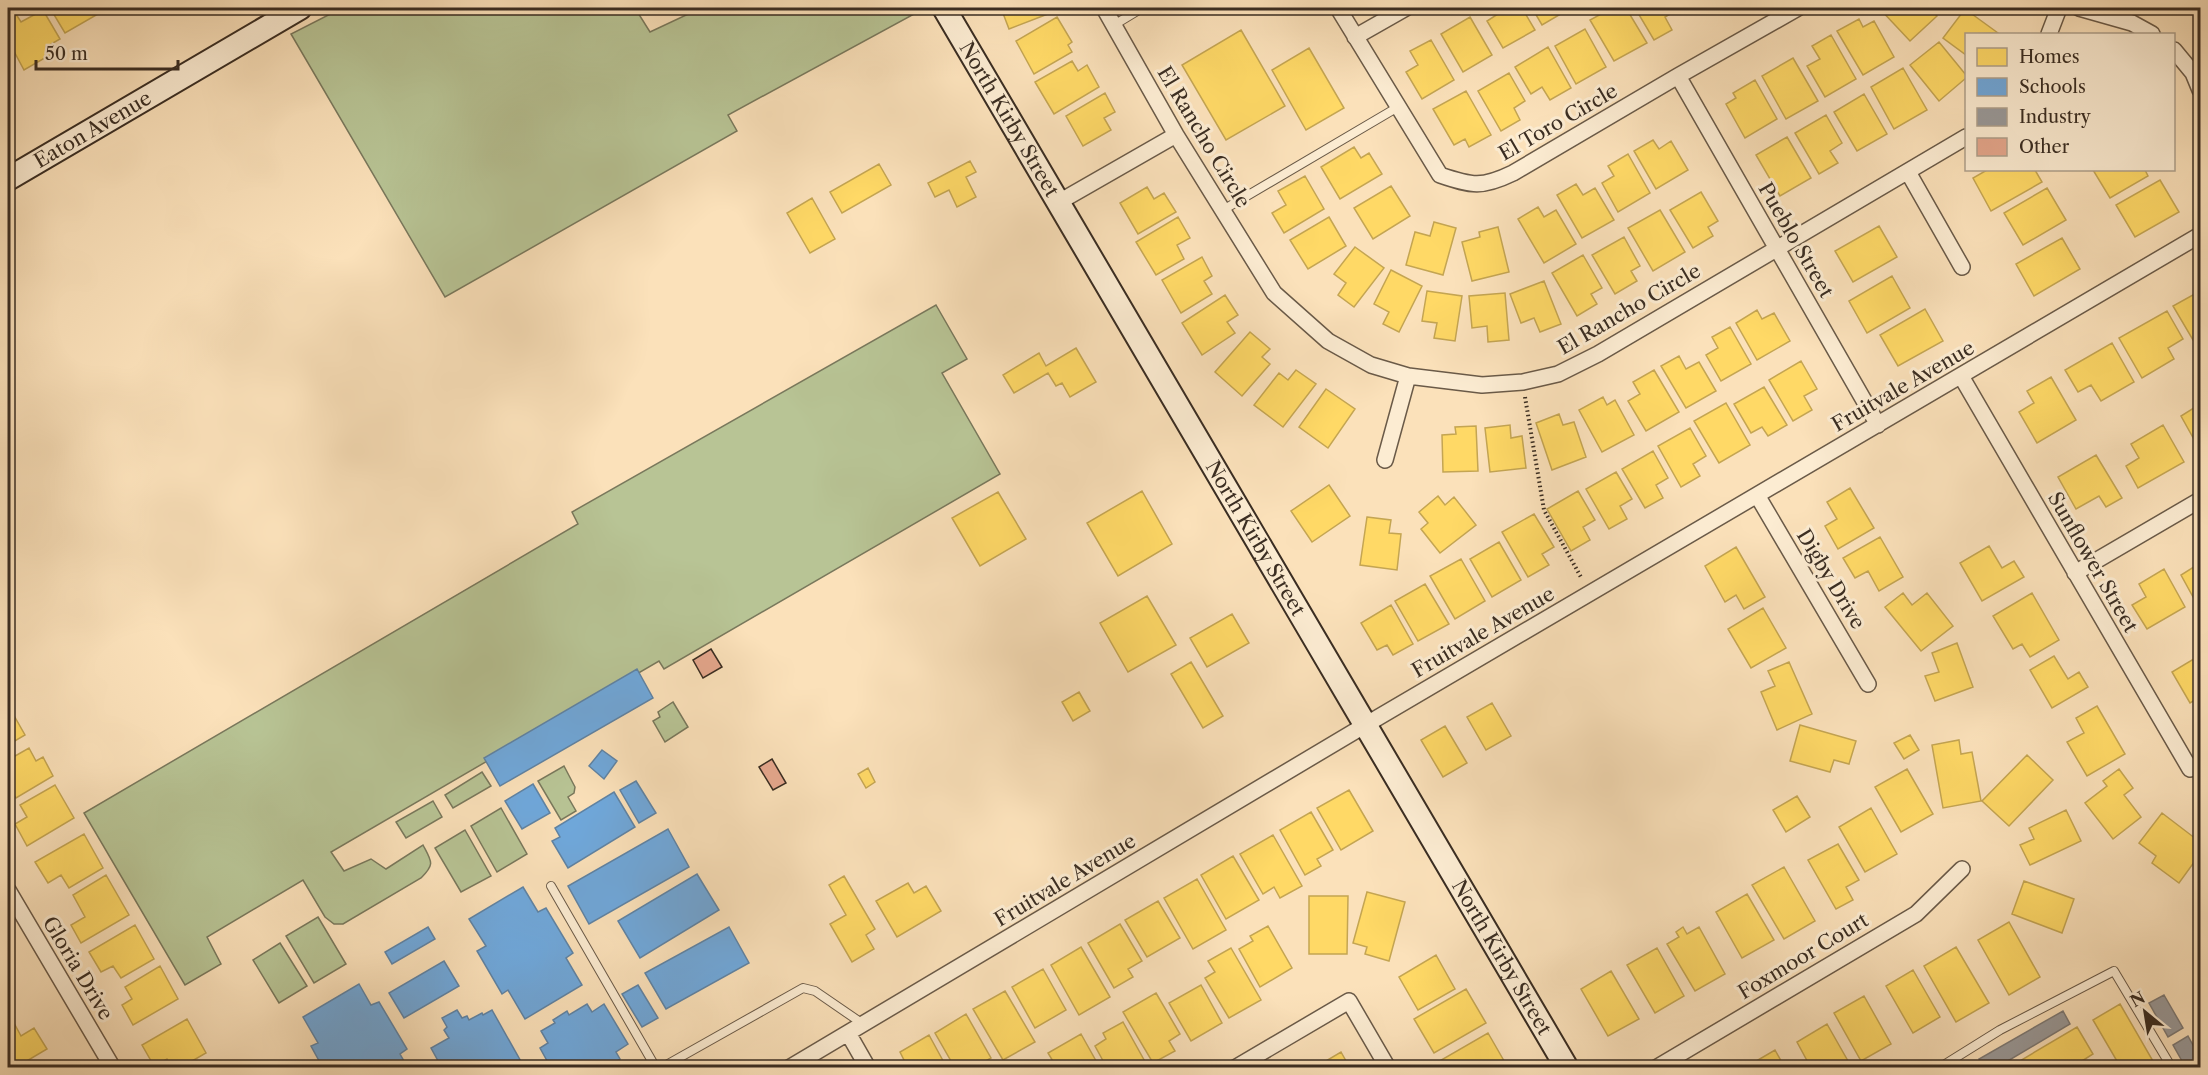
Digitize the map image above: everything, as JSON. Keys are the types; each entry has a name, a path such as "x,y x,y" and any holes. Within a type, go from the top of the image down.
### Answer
{"street":[{"name":"Eaton Avenue","path":"8,180 300,8"},
{"name":"North Kirby Street","path":"944,8 1367,724 1567,1068"},
{"name":"El Rancho Circle","path":"1104,8 1176,135 1274,293 1328,341 1371,365 1408,376 1482,386 1523,382 1558,374 1598,354 1965,138"},
{"name":"El Toro Circle","path":"1338,8 1440,174 1467,184 1495,182 1513,173 1798,8"},
{"path":"1355,37 1406,8"},
{"path":"2049,33 2059,8"},
{"path":"2079,8 2133,23 2150,33"},
{"path":"2175,51 2193,74 2200,90"},
{"name":"Pueblo Street","path":"1677,76 1878,425"},
{"path":"1059,202 1176,135"},
{"path":"1908,172 1962,267"},
{"name":"Fruitvale Avenue","path":"789,1068 1367,724 2200,235"},
{"path":"1385,460 1408,376"},
{"name":"Sunflower Street","path":"1961,376 2074,573 2195,766"},
{"name":"Digby Drive","path":"1757,495 1868,684"},
{"path":"2074,573 2200,500"},
{"name":"Foxmoor Court","path":"1656,1068 1916,914 1962,869"},
{"name":"Gloria Drive","path":"8,890 113,1068"},
{"path":"1235,1068 1349,1001 1388,1068"},
{"path":"848,1033 868,1068"}],"lane":[{"path":"1114,25 1142,8"},
{"path":"1223,210 1398,107"},
{"path":"551,886 656,1068"},
{"path":"1939,1068 2000,1030 2114,970 2172,1068"},
{"path":"661,1068 803,988 815,991 863,1024"}],"path":[{"path":"1523,382 1544,510 1582,579"}],"green space":[{"path":"342,8 635,8 650,32 701,8 913,8 916,13 728,115 737,131 445,297 291,34"},
{"path":"936,305 967,359 942,373 1000,474 664,669 659,661 331,852 344,871 371,859 386,869 423,845 431,863 421,878 343,924 334,924 325,917 303,880 207,937 221,964 185,985 84,813 578,524 572,512"},
{"path":"673,702 688,727 665,742 653,721 660,717 658,712"},
{"path":"564,766 575,787 574,793 568,797 576,811 561,820 538,781"},
{"path":"482,772 491,786 453,808 445,795"},
{"path":"433,801 442,817 406,838 396,822"},
{"path":"501,808 527,854 497,872 471,826"},
{"path":"465,830 491,876 461,892 435,848"},
{"path":"318,917 346,964 314,983 286,936"},
{"path":"280,943 307,986 279,1003 253,960"}],"building: Homes":[{"path":"12,8 21,22 43,10 60,39 46,47 50,55 24,70 8,40 8,10"},
{"path":"50,8 94,8 98,14 65,33"},
{"path":"1001,8 1051,8 1053,12 1009,29"},
{"path":"1494,8 1522,8 1535,30 1503,48 1487,21 1498,14"},
{"path":"1532,8 1571,8 1542,25"},
{"path":"1612,8 1626,8 1647,43 1614,61 1590,20"},
{"path":"1635,8 1676,8 1677,10 1665,17 1672,30 1654,40"},
{"path":"1879,8 1929,8 1937,16 1910,41"},
{"path":"1965,9 1998,33 1965,33 1965,54 1943,38"},
{"path":"1057,17 1072,42 1068,45 1072,52 1034,74 1016,41"},
{"path":"1470,17 1492,55 1463,72 1441,34"},
{"path":"1859,19 1863,27 1874,21 1894,57 1863,75 1837,31"},
{"path":"1585,29 1606,67 1576,84 1555,46"},
{"path":"1241,30 1285,106 1226,140 1182,65"},
{"path":"1831,35 1856,79 1825,97 1807,66 1820,59 1812,46"},
{"path":"1431,40 1454,80 1422,99 1406,72 1418,65 1410,51"},
{"path":"1939,42 1965,74 1965,79 1939,101 1910,65"},
{"path":"1548,47 1571,88 1550,100 1542,87 1531,94 1515,67"},
{"path":"1309,48 1344,108 1306,130 1272,70"},
{"path":"1793,58 1818,101 1786,119 1762,76"},
{"path":"1072,61 1078,71 1087,65 1099,87 1054,114 1035,82"},
{"path":"1903,68 1927,110 1894,129 1871,87"},
{"path":"1509,73 1525,101 1514,108 1520,120 1501,131 1478,91"},
{"path":"1755,80 1777,119 1745,138 1726,104 1736,98 1733,93"},
{"path":"1466,91 1491,135 1469,147 1465,139 1454,145 1433,109"},
{"path":"1105,93 1115,112 1104,118 1111,130 1083,146 1066,116"},
{"path":"1864,94 1887,134 1857,151 1834,112"},
{"path":"1826,115 1842,143 1830,151 1838,163 1819,174 1795,133"},
{"path":"1787,137 1811,178 1780,196 1756,155"},
{"path":"1653,140 1659,149 1671,141 1688,170 1656,189 1634,151"},
{"path":"1354,147 1361,158 1369,153 1382,174 1340,199 1321,167"},
{"path":"1628,154 1650,193 1618,212 1602,183 1614,176 1608,166"},
{"path":"970,161 976,172 966,177 976,197 957,207 949,190 935,197 928,183"},
{"path":"879,164 891,185 842,213 830,192"},
{"path":"1985,171 2036,171 2042,182 1991,211 1973,178"},
{"path":"2094,171 2146,171 2148,176 2110,198"},
{"path":"1305,176 1324,209 1284,233 1272,213 1286,205 1278,191"},
{"path":"2160,180 2179,212 2135,237 2116,205"},
{"path":"1576,184 1583,195 1595,188 1614,220 1582,238 1557,195"},
{"path":"1391,186 1410,216 1373,239 1354,208"},
{"path":"1147,187 1154,199 1164,193 1176,212 1138,234 1120,203"},
{"path":"2047,188 2066,220 2023,245 2004,213"},
{"path":"1701,192 1718,221 1708,227 1713,236 1693,248 1670,210"},
{"path":"812,198 835,239 810,253 787,213"},
{"path":"1538,207 1544,217 1556,210 1576,244 1544,263 1518,219"},
{"path":"1660,210 1685,252 1653,271 1628,228"},
{"path":"1178,217 1190,238 1177,245 1184,259 1156,275 1136,242"},
{"path":"1329,217 1346,246 1308,269 1290,240"},
{"path":"1434,222 1456,228 1443,275 1406,265 1415,232 1430,236"},
{"path":"1879,226 1897,257 1853,282 1835,251"},
{"path":"1498,227 1509,272 1472,281 1462,242 1480,237 1479,232"},
{"path":"1624,237 1640,266 1631,271 1637,281 1615,294 1592,255"},
{"path":"2062,238 2080,269 2034,296 2016,264"},
{"path":"1355,247 1384,268 1354,307 1338,295 1346,283 1334,274"},
{"path":"1583,255 1602,288 1591,294 1597,304 1577,316 1552,273"},
{"path":"1202,257 1212,276 1204,281 1212,294 1181,313 1162,280"},
{"path":"1391,270 1422,286 1399,332 1383,324 1389,312 1374,304"},
{"path":"1892,276 1910,308 1867,333 1849,301"},
{"path":"1544,281 1561,324 1540,332 1534,318 1521,323 1510,294"},
{"path":"1427,291 1462,296 1455,341 1434,338 1437,323 1422,321"},
{"path":"2200,291 2200,336 2193,340 2173,306"},
{"path":"1505,293 1509,340 1488,342 1487,326 1472,328 1469,296"},
{"path":"1225,295 1238,315 1227,322 1235,333 1202,355 1182,323"},
{"path":"1925,309 1943,341 1898,366 1880,335"},
{"path":"1757,310 1762,319 1774,313 1790,341 1757,360 1736,323"},
{"path":"2167,311 2183,339 2168,348 2174,359 2142,378 2119,338"},
{"path":"1730,327 1751,364 1721,381 1706,355 1718,348 1712,337"},
{"path":"1250,332 1270,349 1262,357 1270,364 1242,396 1215,372"},
{"path":"2112,343 2134,382 2101,401 2091,385 2078,392 2065,370"},
{"path":"1076,348 1096,382 1070,397 1062,383 1056,386 1048,373 1014,393 1003,375 1039,353 1046,366"},
{"path":"1679,356 1686,369 1699,362 1716,391 1686,408 1661,366"},
{"path":"1801,361 1817,389 1804,396 1812,410 1793,421 1769,380"},
{"path":"1296,370 1316,384 1283,427 1254,405 1279,373 1288,380"},
{"path":"1654,370 1679,412 1646,431 1628,401 1640,394 1633,382"},
{"path":"2051,377 2076,420 2037,443 2019,412 2034,403 2027,391"},
{"path":"1764,387 1787,425 1768,436 1762,427 1751,433 1734,404"},
{"path":"1326,389 1355,409 1328,448 1299,427"},
{"path":"1603,397 1607,405 1615,400 1634,435 1602,452 1579,410"},
{"path":"1726,403 1750,445 1719,463 1694,421"},
{"path":"2200,404 2200,450 2181,416"},
{"path":"1559,414 1563,425 1574,422 1586,457 1552,470 1536,423"},
{"path":"1510,425 1511,438 1522,436 1526,468 1490,472 1485,428"},
{"path":"2163,425 2184,462 2138,488 2126,466 2139,458 2131,444"},
{"path":"1476,426 1478,471 1443,472 1442,435 1456,434 1455,427"},
{"path":"1690,428 1706,456 1693,464 1700,476 1681,487 1658,446"},
{"path":"1653,451 1668,478 1656,485 1663,498 1645,508 1622,469"},
{"path":"2096,455 2122,498 2106,507 2099,496 2076,509 2058,477"},
{"path":"1616,472 1632,499 1620,506 1627,519 1609,529 1586,489"},
{"path":"1329,485 1350,516 1312,542 1291,511"},
{"path":"1850,488 1874,528 1838,549 1825,526 1837,519 1827,502"},
{"path":"1142,491 1172,544 1118,576 1087,523"},
{"path":"1578,491 1595,520 1583,527 1590,540 1571,551 1547,509"},
{"path":"998,492 1026,539 980,566 952,518"},
{"path":"1438,496 1445,505 1454,497 1476,525 1440,553 1421,529 1428,523 1419,512"},
{"path":"1534,514 1554,547 1542,554 1549,565 1528,577 1502,532"},
{"path":"1367,517 1391,520 1389,533 1401,534 1397,570 1360,565"},
{"path":"1880,537 1903,577 1879,591 1868,571 1855,578 1843,558"},
{"path":"1499,542 1521,580 1492,597 1470,559"},
{"path":"1989,546 2002,568 2014,561 2024,577 1982,601 1960,563"},
{"path":"1736,547 1765,597 1744,609 1736,595 1725,602 1705,566"},
{"path":"1461,559 1485,601 1455,619 1430,576"},
{"path":"2200,563 2200,605 2198,606 2181,575"},
{"path":"2164,569 2185,607 2147,629 2132,605 2146,597 2139,584"},
{"path":"1425,584 1449,624 1418,641 1395,601"},
{"path":"1903,593 1912,605 1927,593 1953,626 1921,651 1885,607"},
{"path":"2032,593 2059,640 2030,657 2022,644 2013,649 1993,616"},
{"path":"1147,596 1176,645 1128,672 1100,623"},
{"path":"1391,605 1413,644 1393,655 1387,645 1377,650 1361,623"},
{"path":"1763,608 1786,648 1751,668 1728,629"},
{"path":"1232,614 1249,643 1207,667 1190,638"},
{"path":"1957,643 1973,687 1935,701 1925,676 1939,672 1932,653"},
{"path":"2054,656 2068,679 2079,672 2088,687 2052,708 2030,670"},
{"path":"2197,657 2200,663 2200,697 2190,703 2172,672"},
{"path":"1191,662 1223,716 1203,728 1171,674"},
{"path":"1789,662 1812,714 1777,730 1761,692 1775,686 1768,671"},
{"path":"1079,692 1090,711 1073,721 1062,702"},
{"path":"1492,703 1511,736 1486,750 1467,717"},
{"path":"8,705 25,735 8,745"},
{"path":"2097,706 2125,754 2087,776 2067,742 2084,733 2076,718"},
{"path":"1800,725 1856,741 1849,764 1834,760 1830,772 1790,761"},
{"path":"1445,726 1467,763 1443,777 1421,740"},
{"path":"1910,735 1919,750 1904,759 1894,743"},
{"path":"1959,740 1961,754 1972,752 1981,801 1943,808 1932,745"},
{"path":"29,748 36,761 43,757 53,776 16,798 8,786 8,760"},
{"path":"2027,755 2053,780 2009,826 1982,801"},
{"path":"868,768 875,782 866,788 858,774"},
{"path":"1907,769 1933,814 1901,832 1875,787"},
{"path":"2119,769 2133,788 2124,795 2141,817 2113,839 2085,803 2107,786 2103,781"},
{"path":"55,785 74,818 27,846 15,824 27,817 20,805"},
{"path":"1349,790 1373,831 1341,850 1317,808"},
{"path":"1797,796 1810,817 1786,832 1773,810"},
{"path":"1871,808 1897,854 1865,872 1839,827"},
{"path":"2066,810 2081,841 2030,865 2020,845 2034,839 2029,828"},
{"path":"1311,812 1333,850 1317,859 1321,866 1305,875 1280,830"},
{"path":"2162,813 2200,842 2200,854 2179,883 2152,863 2156,856 2139,843"},
{"path":"84,834 103,868 69,888 61,875 48,883 35,862"},
{"path":"1273,835 1302,886 1280,898 1274,887 1263,894 1240,854"},
{"path":"1838,844 1859,880 1846,887 1853,900 1836,909 1808,860"},
{"path":"1233,856 1259,900 1226,919 1201,875"},
{"path":"1784,867 1815,921 1784,939 1752,885"},
{"path":"106,875 129,915 81,943 71,925 85,917 73,895"},
{"path":"844,876 875,929 866,935 874,949 852,962 830,924 846,915 829,885"},
{"path":"1197,879 1226,930 1193,949 1164,898"},
{"path":"2024,881 2074,899 2062,933 2012,914"},
{"path":"908,883 914,893 926,886 941,911 897,937 876,901"},
{"path":"1367,892 1405,902 1389,961 1365,954 1367,947 1353,943"},
{"path":"1747,894 1774,940 1742,958 1716,912"},
{"path":"1309,896 1348,896 1347,954 1309,954"},
{"path":"1158,901 1180,938 1147,957 1125,920"},
{"path":"2009,922 2040,977 2009,995 1978,940"},
{"path":"1120,924 1142,961 1128,969 1133,977 1114,988 1088,943"},
{"path":"135,925 154,959 121,978 113,966 101,972 89,952"},
{"path":"1268,926 1292,968 1260,987 1239,949 1253,941 1250,936"},
{"path":"1683,927 1687,934 1699,927 1725,974 1695,991 1667,944 1679,937 1676,932"},
{"path":"1081,947 1110,997 1079,1015 1051,965"},
{"path":"1956,947 1989,1003 1956,1022 1924,966"},
{"path":"1231,948 1261,1000 1229,1018 1205,978 1215,972 1208,961"},
{"path":"1657,948 1684,996 1655,1013 1627,965"},
{"path":"1436,955 1455,989 1418,1010 1399,977"},
{"path":"160,966 178,999 133,1025 122,1005 132,999 125,987"},
{"path":"1043,969 1066,1010 1035,1028 1012,987"},
{"path":"1913,970 1940,1017 1913,1033 1886,986"},
{"path":"1611,971 1639,1019 1608,1036 1581,989"},
{"path":"1201,985 1222,1023 1191,1041 1169,1003"},
{"path":"1466,989 1486,1023 1434,1053 1414,1019"},
{"path":"1005,991 1035,1042 1003,1060 973,1009"},
{"path":"1156,993 1180,1034 1169,1041 1175,1051 1153,1063 1123,1012"},
{"path":"1864,996 1891,1044 1861,1061 1834,1013"},
{"path":"2120,1004 2157,1068 2121,1068 2093,1020"},
{"path":"966,1014 991,1058 974,1068 955,1068 935,1033"},
{"path":"187,1019 206,1053 180,1068 171,1068 167,1059 154,1066 142,1045"},
{"path":"1123,1022 1148,1067 1107,1068 1095,1046 1106,1039 1103,1033"},
{"path":"14,1023 21,1036 34,1028 47,1049 15,1068 8,1068 8,1027"},
{"path":"1827,1024 1852,1068 1811,1068 1797,1042"},
{"path":"2077,1027 2093,1054 2071,1068 2008,1068"},
{"path":"1488,1033 1507,1066 1438,1068 1436,1063"},
{"path":"1081,1034 1100,1068 1057,1068 1048,1053"},
{"path":"929,1035 947,1068 908,1068 900,1052"},
{"path":"1775,1050 1785,1068 1746,1068 1746,1067"},
{"path":"1341,1052 1350,1068 1314,1068"}],"building: Schools":[{"path":"637,669 653,698 500,786 484,758"},
{"path":"602,750 617,761 604,779 589,766"},
{"path":"636,781 656,813 639,823 620,790"},
{"path":"533,784 550,813 522,829 505,801"},
{"path":"614,792 635,827 568,868 552,841 560,837 555,828"},
{"path":"668,829 689,867 589,924 568,886"},
{"path":"697,874 719,910 640,958 618,921"},
{"path":"523,887 538,912 546,908 573,953 566,958 582,985 525,1019 508,990 502,994 477,951 486,946 469,919"},
{"path":"428,927 435,939 392,964 385,952"},
{"path":"729,927 749,963 666,1009 645,973"},
{"path":"444,961 459,986 404,1018 389,993"},
{"path":"359,984 371,1005 379,1002 407,1049 400,1054 408,1068 323,1068 311,1046 318,1043 303,1017"},
{"path":"638,985 658,1018 642,1027 622,994"},
{"path":"587,1004 592,1012 604,1004 628,1044 616,1052 620,1059 607,1068 551,1068 540,1048 548,1043 541,1031 555,1023 553,1020 567,1011 569,1015"},
{"path":"457,1010 462,1018 467,1016 469,1020 492,1010 523,1065 519,1068 442,1068 431,1048 449,1038 444,1030 447,1027 442,1018"}],"building: Industry":[{"path":"2164,995 2183,1028 2168,1037 2149,1003"},
{"path":"2063,1011 2070,1024 1996,1068 1984,1068 1979,1059"},
{"path":"2188,1036 2200,1058 2200,1068 2186,1068 2173,1045"}],"building: Other":[{"path":"711,649 722,667 703,678 693,660"},
{"path":"772,759 786,783 773,790 759,767"}]}
